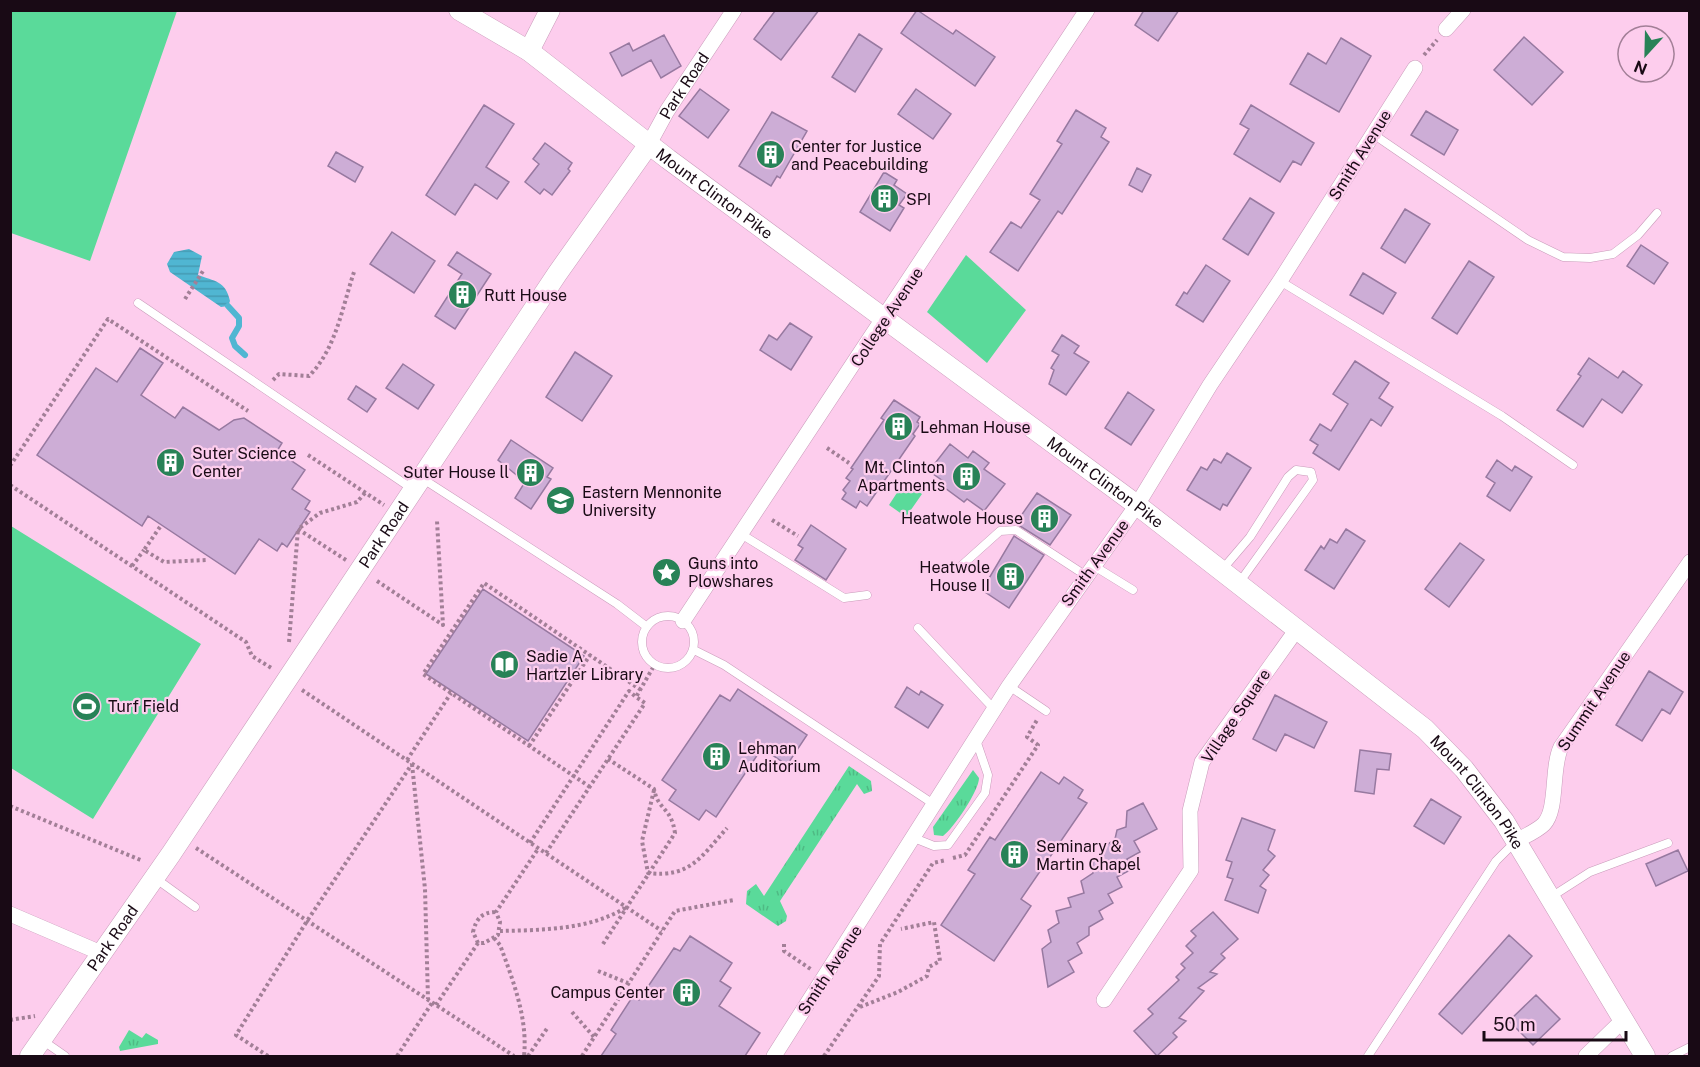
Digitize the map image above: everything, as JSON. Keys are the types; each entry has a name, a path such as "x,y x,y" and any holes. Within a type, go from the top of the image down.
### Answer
{"street":[{"name":"Mount Clinton Pike","path":"459,10 529,51 648,144 1137,505 1431,735 1482,790 1516,841 1645,1056"},
{"path":"529,51 550,10"},
{"name":"Park Road","path":"30,1056 101,953 149,870 181,839 558,274 648,144 666,111 734,10"},
{"name":"College Avenue","path":"683,621 886,318 1087,10"},
{"path":"1446,28 1464,10"},
{"name":"Smith Avenue","path":"774,1056 935,805 1008,686 1137,505 1210,385 1280,281 1415,68"},
{"name":"Summit Avenue","path":"1516,841 1542,826 1547,819 1551,809 1554,765 1561,747 1689,562"},
{"name":"Village Square","path":"1104,1000 1191,870 1190,811 1202,762 1297,629"},
{"path":"10,914 101,953"},
{"path":"1586,1056 1623,1020"}],"lane":[{"path":"1373,134 1528,240 1563,257 1590,258 1613,254 1638,235 1657,213"},
{"path":"1280,281 1502,416 1573,465"},
{"path":"138,303 264,388 419,485 617,604 647,627"},
{"path":"1221,571 1250,537 1288,477 1296,470 1311,472 1312,480 1306,490 1238,584"},
{"path":"961,566 1000,531 1016,530 1089,570 1133,590"},
{"path":"741,534 844,598 867,595"},
{"path":"668,616 683,621 693,634 694,650 685,663 678,667 670,669 655,664 643,651 642,642 647,627 660,618 668,616"},
{"path":"918,628 994,709"},
{"path":"694,650 724,665 935,805"},
{"path":"1008,686 1046,711"},
{"path":"914,838 934,846 948,845 985,793 988,775 975,739"},
{"path":"1368,1056 1496,861 1516,841"},
{"path":"1550,898 1590,872 1668,843"},
{"path":"149,870 195,907"},
{"path":"42,1040 65,1056"},
{"path":"1672,1056 1689,1047"}],"path":[{"path":"1415,68 1446,28"},
{"path":"185,299 203,271"},
{"path":"264,388 279,374 309,376 321,363 331,345 354,272"},
{"path":"10,466 108,319 248,411"},
{"path":"827,448 849,463"},
{"path":"308,456 384,506"},
{"path":"10,485 246,642 252,656 274,670"},
{"path":"289,648 298,529 320,513 357,502 365,493"},
{"path":"377,581 443,625 437,520"},
{"path":"772,520 798,536"},
{"path":"132,566 160,527"},
{"path":"298,529 347,561"},
{"path":"144,550 164,562 206,560"},
{"path":"590,787 423,674 484,583 640,690"},
{"path":"529,746 590,655"},
{"path":"636,697 655,664"},
{"path":"302,690 662,931"},
{"path":"530,843 628,691 645,703 546,853"},
{"path":"406,760 451,693"},
{"path":"603,944 675,833 672,817 657,801 654,789 608,759"},
{"path":"268,1056 236,1035 307,921 412,764"},
{"path":"412,764 425,889 428,1000"},
{"path":"648,873 642,841 654,789"},
{"path":"10,806 149,870"},
{"path":"648,873 664,875 686,870 727,828"},
{"path":"181,839 514,1056"},
{"path":"478,943 473,933 477,920 483,914 496,912 538,849"},
{"path":"824,1056 879,976 880,944 933,863"},
{"path":"582,1056 675,912 734,900"},
{"path":"397,1056 478,943 494,938 500,932 533,931 589,922 612,916 626,907"},
{"path":"496,912 500,922 500,932"},
{"path":"859,1007 898,992 927,976 929,967 940,962 934,921 901,929"},
{"path":"494,938 500,945 519,1005 525,1034 526,1056"},
{"path":"784,944 784,951 815,972"},
{"path":"598,971 629,983"},
{"path":"572,1012 594,1037"},
{"path":"10,1020 35,1016"},
{"path":"526,1056 548,1027"}],"green space":[{"path":"11,10 177,11 90,261 11,233"},
{"path":"966,255 1026,310 987,363 927,312"},
{"path":"904,482 922,494 906,517 889,505"},
{"name":"Turf Field","path":"11,526 201,644 93,819 11,768"},
{"path":"849,766 871,781 872,791 864,794 857,784 780,901 787,916 786,921 778,926 746,904 747,891 756,884 764,896"},
{"path":"973,770 979,778 970,800 959,818 943,836 934,835 933,827"},
{"path":"129,1030 142,1038 146,1033 158,1040 158,1044 120,1051 119,1047"}],"water":[{"path":"189,249 202,256 198,275 226,289 230,301 228,306 221,307 170,272 167,264 174,252"}],"building":[{"path":"819,10 781,60 754,39 775,11"},
{"path":"917,10 953,34 956,30 995,57 975,86 901,33"},
{"path":"1144,10 1179,10 1158,41 1135,25"},
{"path":"859,34 882,49 855,92 832,77"},
{"path":"664,35 681,66 661,78 651,60 622,76 610,53 629,43 633,51"},
{"path":"1524,37 1563,72 1532,105 1494,70"},
{"path":"1341,38 1371,56 1339,112 1290,84 1308,53 1326,64"},
{"path":"700,89 729,110 708,138 679,116"},
{"path":"916,89 951,114 933,139 898,114"},
{"path":"484,105 514,124 486,167 509,182 497,199 475,184 455,215 426,195"},
{"path":"1251,105 1314,143 1301,165 1293,161 1280,182 1234,154 1249,129 1240,124"},
{"path":"1076,110 1106,128 1101,137 1109,142 1062,214 1058,211 1018,271 990,252 1011,222 1021,228 1040,200 1030,194 1062,144 1057,141"},
{"path":"1426,111 1458,130 1444,155 1411,135"},
{"name":"Center for Justice and Peacebuilding","path":"772,112 807,131 780,178 777,176 771,186 739,166"},
{"path":"545,143 572,163 568,169 570,171 552,195 544,189 540,194 525,182 539,164 533,159"},
{"path":"336,152 363,167 355,182 328,166"},
{"path":"1137,168 1151,175 1142,192 1129,185"},
{"name":"SPI","path":"884,172 897,180 894,185 907,194 899,205 904,208 890,231 860,212"},
{"path":"1250,198 1274,213 1248,255 1223,239"},
{"path":"1405,209 1430,224 1405,263 1381,248"},
{"path":"392,232 435,261 414,293 370,264"},
{"path":"1641,245 1668,263 1654,284 1627,266"},
{"name":"Rutt House","path":"457,252 491,274 455,329 435,316 462,274 448,265"},
{"path":"1469,261 1494,277 1457,334 1432,318"},
{"path":"1206,265 1230,281 1203,322 1176,305 1184,292 1187,294"},
{"path":"1363,273 1396,293 1383,314 1350,295"},
{"path":"790,323 812,337 791,370 760,350 769,335 777,340"},
{"path":"1062,335 1079,346 1074,353 1089,362 1066,395 1049,384 1054,370 1051,368 1059,355 1052,351"},
{"name":"Suter Science Center","path":"140,348 163,363 141,395 175,418 183,407 219,430 234,420 244,418 282,443 277,451 305,470 292,489 310,501 305,509 310,512 287,547 282,543 277,551 259,539 235,574 148,516 142,526 37,455 96,368 117,382"},
{"path":"575,352 612,376 582,421 546,397"},
{"path":"1589,358 1618,378 1623,371 1642,385 1622,413 1602,399 1583,427 1557,410 1581,376 1578,374"},
{"path":"1355,361 1389,383 1379,398 1393,407 1381,426 1371,419 1339,470 1313,453 1318,445 1310,440 1320,424 1331,431 1348,404 1333,394"},
{"path":"403,364 434,385 418,409 386,388"},
{"path":"356,386 376,399 367,412 348,399"},
{"path":"1128,392 1154,410 1131,445 1105,428"},
{"path":"894,400 920,417 917,422 920,424 913,434 915,436 867,506 860,501 856,508 842,499 846,493 843,490 850,481 846,478 884,420 881,418"},
{"name":"Suter House ll","path":"511,440 553,468 547,477 551,479 531,509 515,498 525,482 498,460"},
{"name":"Mt. Clinton Apartments","path":"950,444 968,458 973,451 989,463 984,469 1005,484 984,511 967,499 964,502 941,485 943,481 929,471"},
{"path":"1227,453 1251,468 1227,506 1223,504 1220,510 1187,490 1201,467 1207,470 1214,459 1221,463"},
{"path":"1497,460 1512,471 1515,466 1532,477 1510,511 1487,496 1495,483 1486,477"},
{"name":"Heatwole House","path":"1037,493 1071,515 1050,545 1020,526 1022,523 1018,520"},
{"path":"811,525 846,549 826,580 795,560 803,548 798,545"},
{"path":"1346,529 1365,541 1334,589 1305,570 1321,546 1324,549 1330,539 1337,543"},
{"name":"Heatwole House II","path":"1014,536 1044,555 1009,608 982,590"},
{"path":"1460,543 1484,560 1449,607 1425,589"},
{"name":"Sadie A Hartzler Library","path":"483,589 584,656 528,741 426,674"},
{"path":"1649,671 1683,692 1670,714 1662,709 1642,741 1616,725"},
{"path":"907,687 919,695 921,691 943,705 928,728 895,707"},
{"name":"Lehman Auditorium","path":"738,689 807,735 787,765 762,748 716,817 706,810 699,820 669,800 676,790 662,780 720,695 730,701"},
{"path":"1275,695 1327,722 1314,748 1285,734 1276,751 1253,739"},
{"path":"1360,750 1391,754 1389,770 1377,769 1374,794 1355,791"},
{"name":"Seminary & Martin Chapel","path":"1041,772 1059,784 1064,777 1083,790 1078,798 1087,803 1021,899 1031,906 994,961 941,925 975,874 968,870 990,837 995,840"},
{"path":"1431,799 1461,817 1444,844 1414,826"},
{"path":"1143,803 1157,829 1134,841 1140,852 1127,859 1132,869 1117,877 1122,887 1108,894 1113,903 1099,911 1103,919 1089,927 1089,935 1077,943 1082,953 1068,961 1074,972 1048,987 1042,949 1051,942 1048,930 1059,923 1056,911 1071,907 1068,898 1084,893 1081,881 1093,873 1093,862 1103,856 1104,847 1115,839 1117,830 1126,827 1127,811"},
{"path":"1242,818 1275,830 1268,850 1275,856 1263,870 1269,875 1260,886 1266,890 1258,913 1225,900 1233,879 1227,877 1232,862 1226,860"},
{"path":"1678,850 1688,871 1656,886 1646,864"},
{"path":"1213,912 1238,939 1221,954 1225,958 1210,972 1217,974 1198,988 1204,991 1179,1018 1186,1021 1173,1033 1177,1037 1157,1056 1134,1031 1153,1014 1148,1009 1179,980 1176,977 1185,968 1181,964 1193,953 1186,946 1196,936 1191,931"},
{"path":"1509,935 1532,956 1462,1034 1439,1014"},
{"name":"Campus Center","path":"690,936 732,963 720,981 731,988 719,1006 760,1033 745,1056 601,1056 616,1034 611,1030 633,996 639,1000 674,948 680,951"},
{"path":"1536,995 1560,1019 1533,1045 1509,1021"}],"waterway":[{"path":"228,306 239,318 239,326 232,338 235,346 245,355"}],"place":[{"name":"Center for Justice and Peacebuilding","path":"770,155"},
{"name":"SPI","path":"885,199"},
{"name":"Rutt House","path":"463,295"},
{"name":"Lehman House","path":"899,427"},
{"name":"Suter Science Center","path":"171,462"},
{"name":"Suter House ll","path":"530,472"},
{"name":"Mt. Clinton Apartments","path":"966,476"},
{"name":"Eastern Mennonite University","path":"561,501"},
{"name":"Heatwole House","path":"1044,518"},
{"name":"Guns into Plowshares","path":"667,572"},
{"name":"Heatwole House II","path":"1011,576"},
{"name":"Sadie A Hartzler Library","path":"505,665"},
{"name":"Turf Field","path":"87,706"},
{"name":"Lehman Auditorium","path":"717,757"},
{"name":"Seminary & Martin Chapel","path":"1015,855"},
{"name":"Campus Center","path":"686,992"}]}
